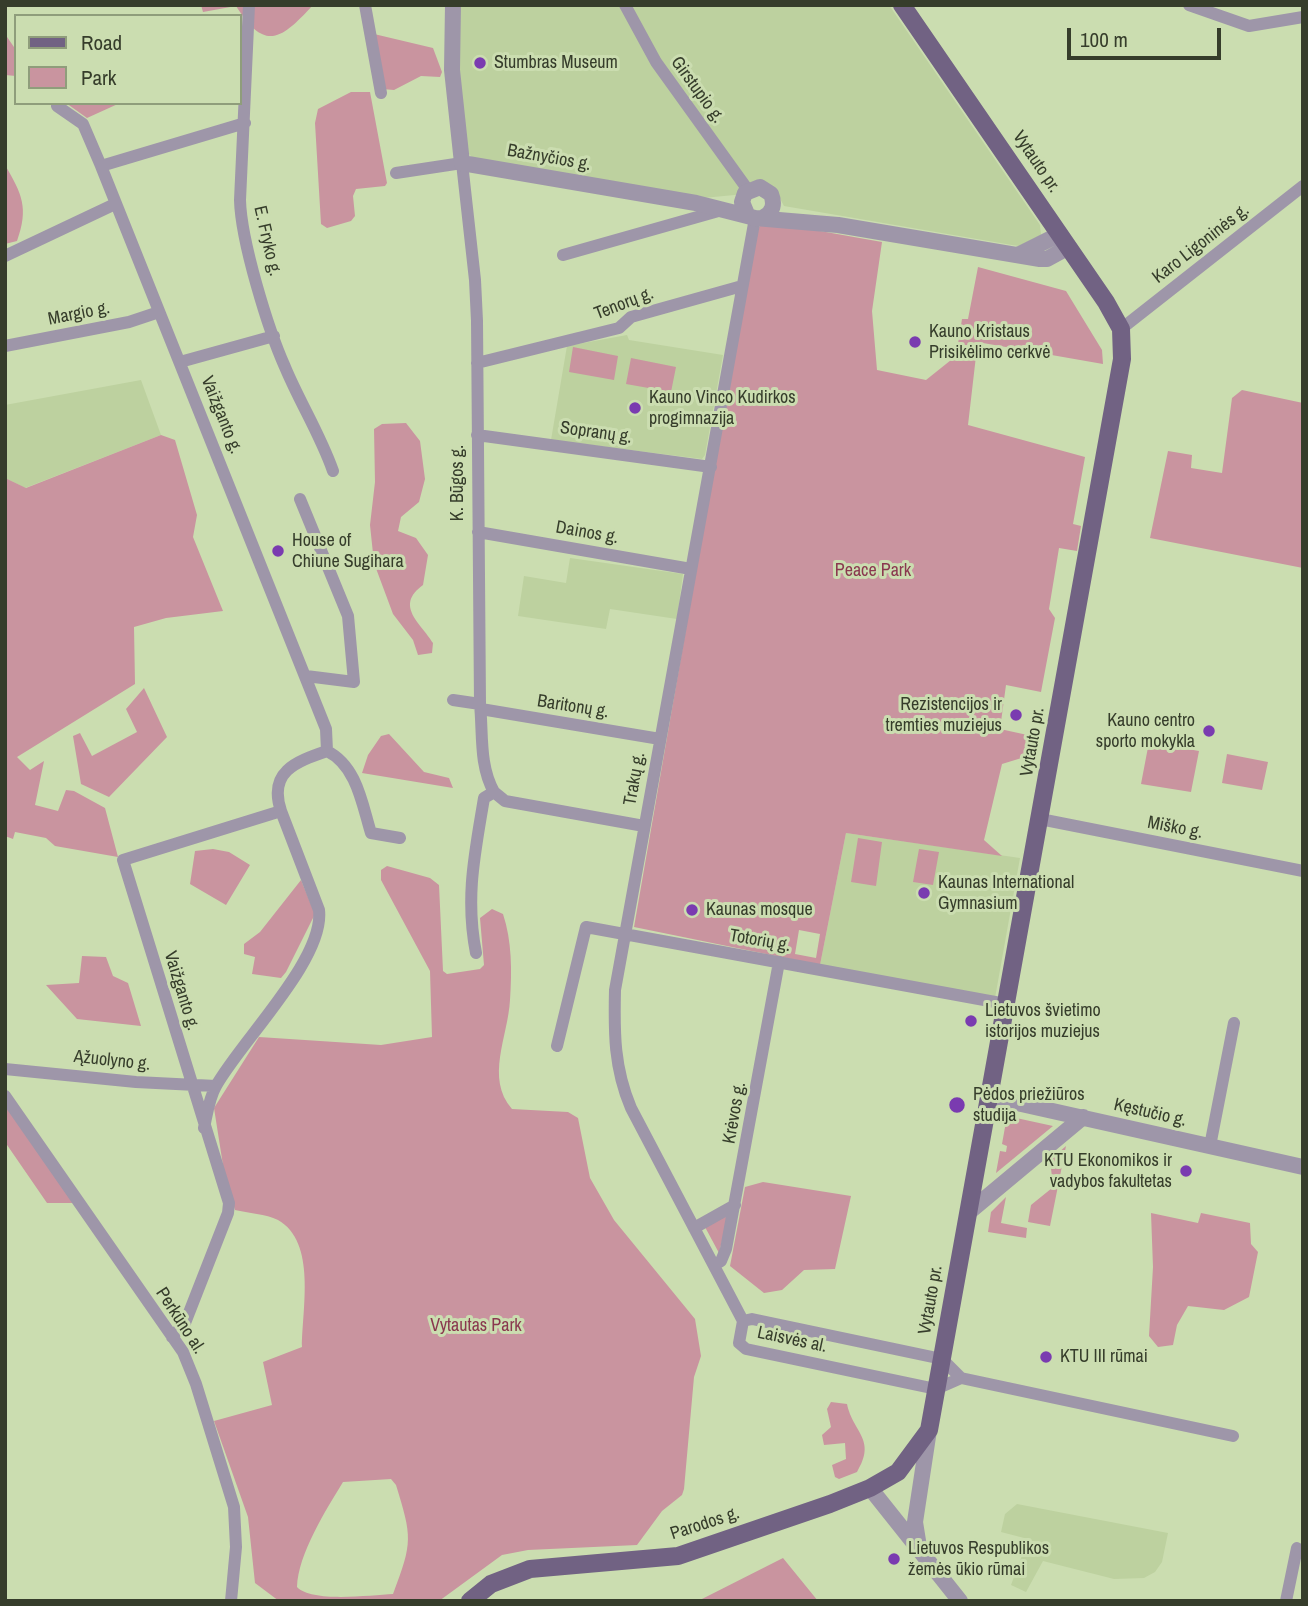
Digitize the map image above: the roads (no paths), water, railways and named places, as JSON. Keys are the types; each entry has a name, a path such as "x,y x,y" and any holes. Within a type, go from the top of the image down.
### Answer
{"main road":[{"name":"Vytauto pr.","path":"902,5 1064,240 1121,329 1122,371 929,1430"},
{"name":"Parodos g.","path":"470,1601 491,1584 530,1569 678,1556 870,1488 898,1472 929,1430"}],"street":[{"name":"E. Fryko g.","path":"249,5 240,210 274,336 291,381 321,437 333,471"},
{"path":"365,5 381,93"},
{"name":"K. Būgos g.","path":"453,5 452,70 475,280 480,707 483,756 487,780 494,792"},
{"name":"Girstupio g.","path":"625,5 656,62 755,208"},
{"path":"1189,5 1249,26 1303,17"},
{"name":"Vaižganto g.","path":"57,106 83,124 101,166 306,676 326,729 327,751"},
{"path":"101,166 245,123"},
{"name":"Bažnyčios g.","path":"396,173 462,163 696,203 755,208 838,225 1047,260 1064,240"},
{"name":"Karo Ligoninės g.","path":"1121,329 1303,186"},
{"name":"Bažnyčios g.","path":"696,203 722,210"},
{"path":"5,256 115,204"},
{"name":"Bažnyčios g.","path":"563,255 722,210 755,208"},
{"name":"Trakų g.","path":"743,1321 619,1080 614,1051 615,990 624,934 755,208"},
{"name":"Tenorų g.","path":"477,363 619,328 631,317 742,286"},
{"name":"Margio g.","path":"5,346 129,322 159,312"},
{"path":"180,362 274,336"},
{"name":"Sopranų g.","path":"477,436 710,467"},
{"path":"300,499 348,616 354,682 306,676"},
{"name":"Dainos g.","path":"478,532 691,569"},
{"name":"Baritonų g.","path":"453,700 660,739"},
{"path":"204,1128 216,1086 310,951 321,923 319,909 281,811 276,793 278,782 285,772 305,759 327,751 342,761 353,775 371,833 400,838"},
{"path":"476,953 469,909 470,883 484,798 494,792 505,802 644,826"},
{"name":"Vaižganto g.","path":"172,1337 185,1323 228,1213 229,1203 123,860 281,811"},
{"name":"Miško g.","path":"1040,819 1303,871"},
{"name":"Totorių g.","path":"557,1046 586,927 1006,1004"},
{"name":"Krėvos g.","path":"714,1265 721,1261 726,1250 779,962"},
{"path":"1210,1146 1234,1023"},
{"name":"Ąžuolyno g.","path":"5,1069 216,1086"},
{"name":"Perkūno al.","path":"5,1096 172,1337 193,1376 234,1507 236,1547 231,1601"},
{"name":"Kęstučio g.","path":"990,1097 1303,1167"},
{"path":"968,1212 1083,1118"},
{"path":"694,1228 735,1205"},
{"name":"Laisvės al.","path":"936,1389 746,1349 739,1343 743,1321 752,1319 942,1359"},
{"path":"942,1359 961,1378 1233,1436"},
{"path":"936,1389 961,1378"},
{"name":"Vytauto pr.","path":"919,1547 915,1522 929,1430"},
{"path":"870,1488 960,1601"},
{"path":"1286,1601 1297,1548"}],"place":[{"name":"Stumbras Museum","path":"480,63"},
{"name":"Kauno Kristaus Prisikėlimo cerkvė","path":"915,342"},
{"name":"Kauno Vinco Kudirkos progimnazija","path":"635,408"},
{"name":"House of Chiune Sugihara","path":"278,551"},
{"name":"Rezistencijos ir tremties muziejus","path":"1016,715"},
{"name":"Kauno centro sporto mokykla","path":"1209,731"},
{"name":"Kaunas International Gymnasium","path":"924,893"},
{"name":"Kaunas mosque","path":"692,910"},
{"name":"Lietuvos švietimo istorijos muziejus","path":"971,1021"},
{"name":"Pėdos priežiūros studija","path":"957,1105"},
{"name":"KTU Ekonomikos ir vadybos fakultetas","path":"1186,1171"},
{"name":"KTU III rūmai","path":"1046,1357"},
{"name":"Lietuvos Respublikos žemės ūkio rūmai","path":"894,1559"}],"park label":[{"name":"Peace Park","path":"873,571"},
{"name":"Vytautas Park","path":"476,1326"}]}
